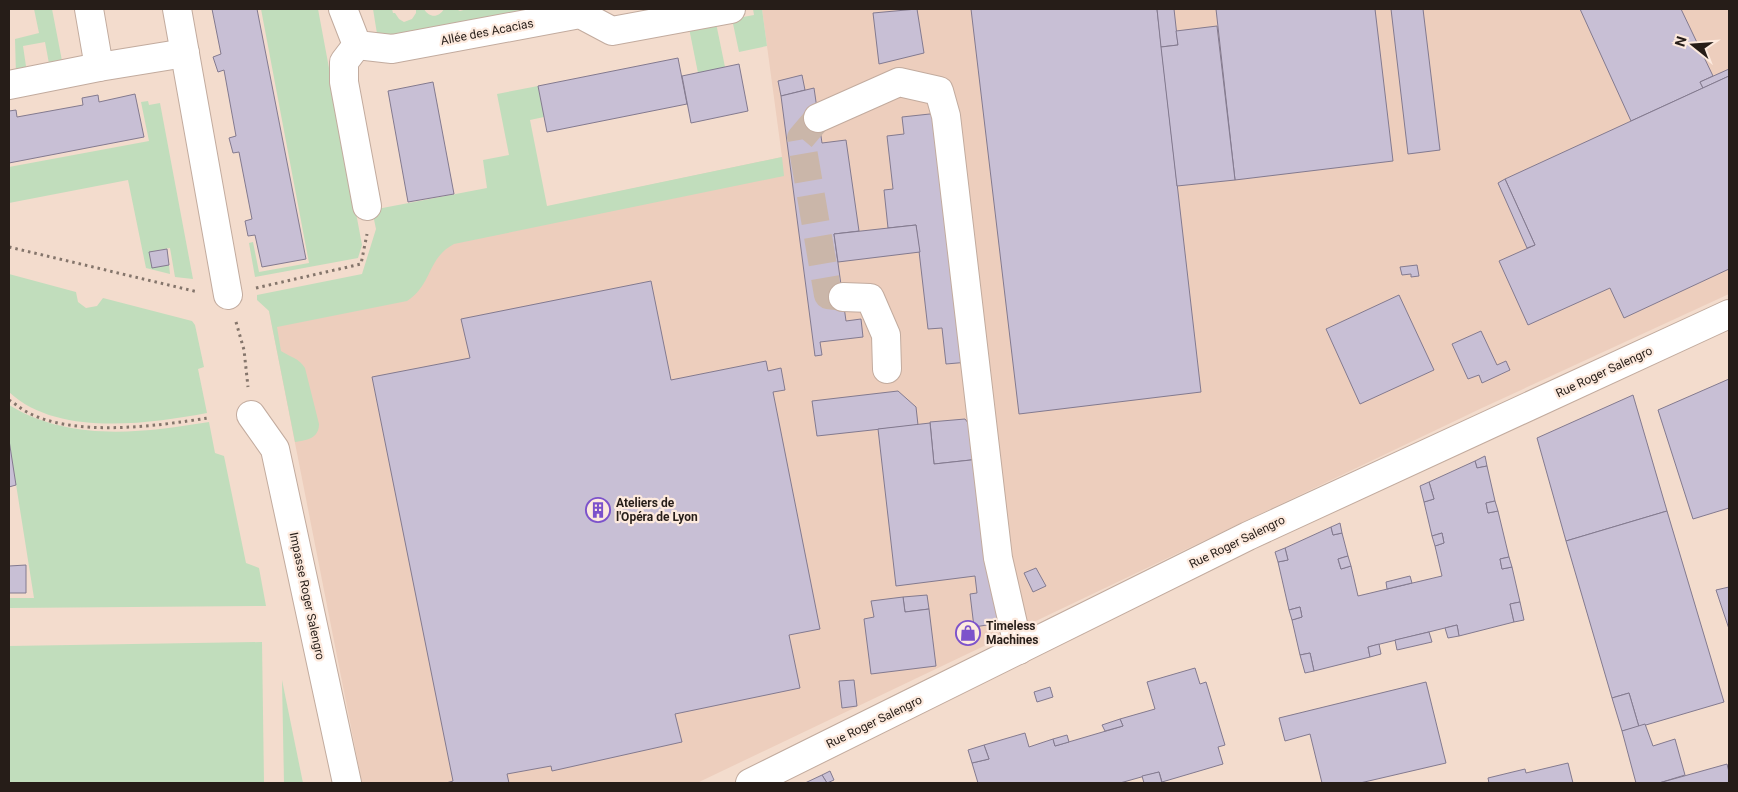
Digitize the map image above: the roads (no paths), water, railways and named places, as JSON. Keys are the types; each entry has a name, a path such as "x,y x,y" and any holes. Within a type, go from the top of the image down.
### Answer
{"street":[{"path":"88,9 99,67"},
{"path":"177,9 228,295"},
{"path":"344,9 356,45 344,62 344,82 367,206"},
{"name":"Allée des Acacias","path":"356,45 392,49 580,14 612,31 732,9"},
{"path":"9,85 99,67 185,54"},
{"path":"818,118 899,82 939,91 946,116 998,558 1019,650"},
{"path":"843,297 870,298 886,335 888,370"},
{"name":"Rue Roger Salengro","path":"750,783 1248,536 1729,314"},
{"name":"Impasse Roger Salengro","path":"251,415 275,449 347,783"}],"tunnel":[{"path":"818,118 801,138 828,295 843,297"}],"place":[{"name":"Ateliers de l'Opéra de Lyon","path":"598,510"},
{"name":"Timeless Machines","path":"968,633"}]}
